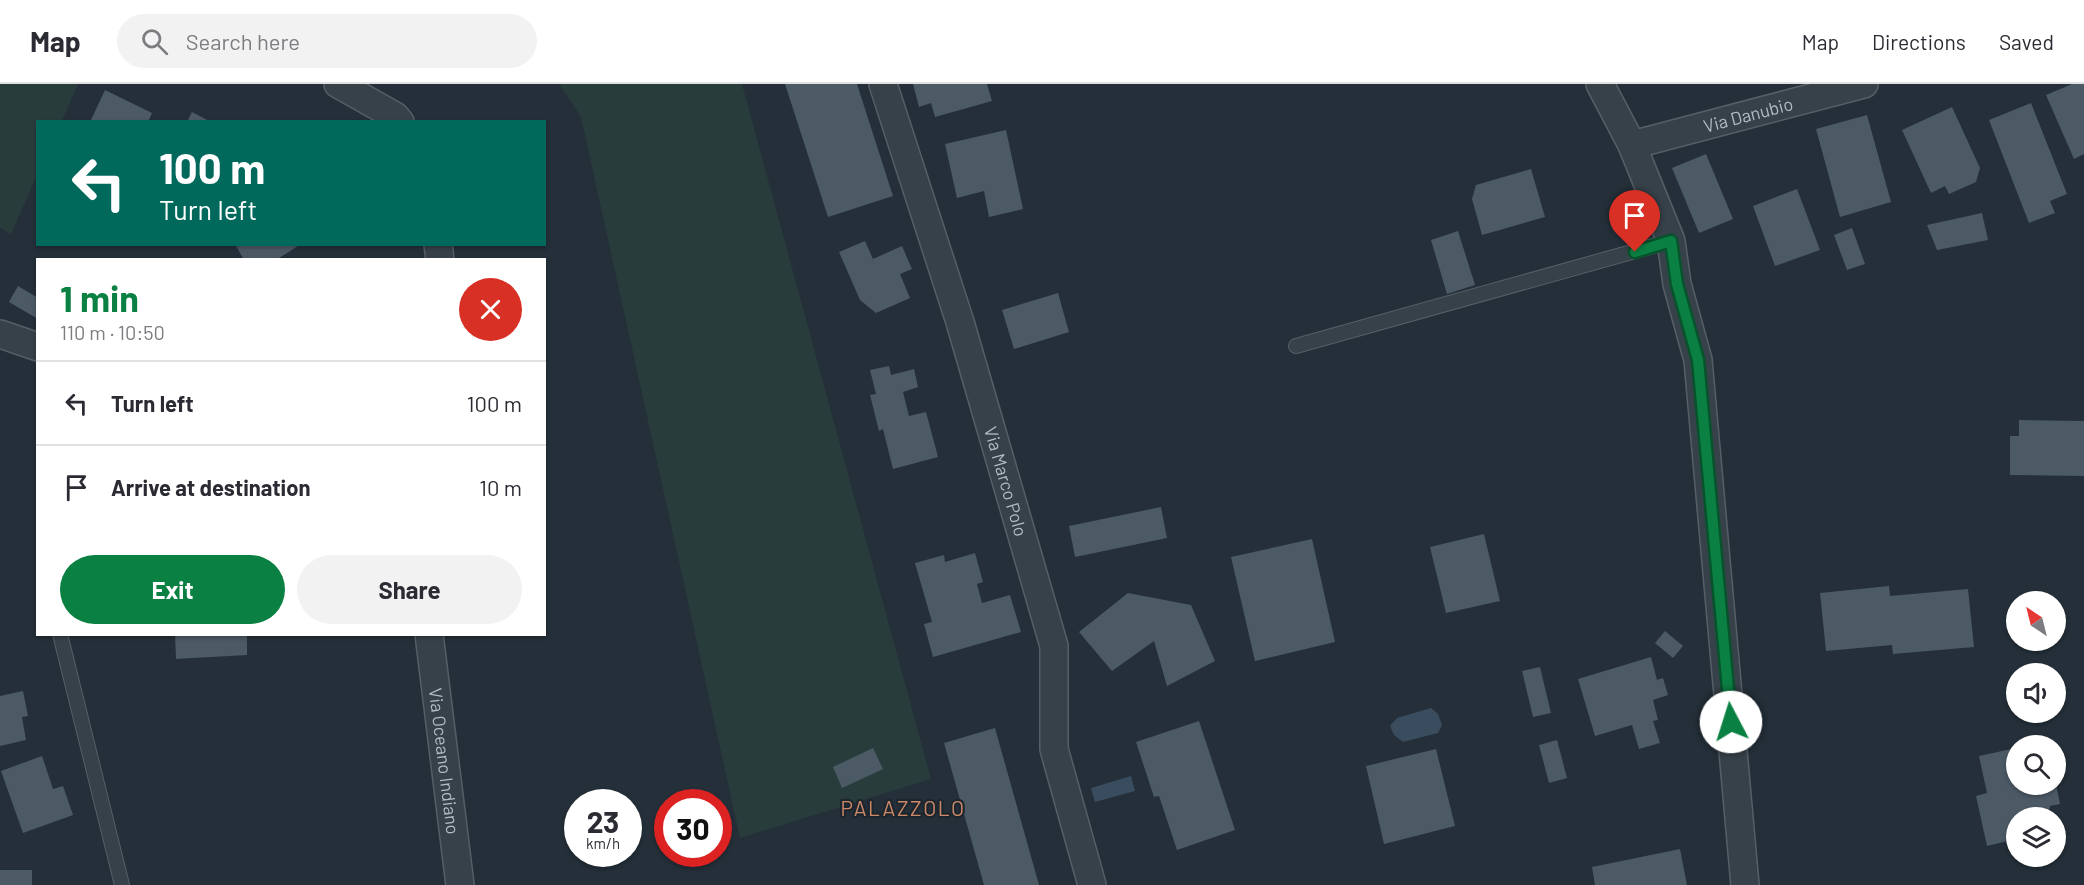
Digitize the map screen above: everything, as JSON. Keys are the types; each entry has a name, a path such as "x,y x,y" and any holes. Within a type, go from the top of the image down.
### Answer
{"street":[{"path":"338,84 398,120"},
{"name":"Via Marco Polo","path":"883,84 960,322 1054,646 1054,749 1092,885"},
{"path":"1600,84 1632,145 1671,241 1677,284 1698,360 1745,885"},
{"name":"Via Danubio","path":"1632,145 1864,84"},
{"path":"0,334 36,346"},
{"name":"Via Oceano Indiano","path":"429,636 460,885"}],"lane":[{"path":"1296,346 1671,241"},
{"path":"60,636 122,885"}],"green space":[{"path":"0,84 78,84 62,120 36,120 36,177 11,234 0,228"},
{"path":"559,84 742,84 931,779 740,838 732,802 732,789 729,789 581,117"}],"water":[{"path":"1431,708 1438,714 1442,725 1438,733 1403,742 1394,735 1390,726 1397,718"},
{"path":"1131,776 1135,791 1095,802 1091,788"}],"building":[{"path":"785,84 857,84 893,196 828,217"},
{"path":"913,84 987,84 992,101 935,117 931,103 919,107"},
{"path":"2072,84 2084,84 2084,154 2074,159 2046,95"},
{"path":"105,90 152,113 149,120 91,120"},
{"path":"2031,103 2067,194 2050,201 2055,213 2029,223 1989,120"},
{"path":"1952,107 1980,168 1976,182 1949,194 1945,186 1931,193 1902,130"},
{"path":"192,112 207,120 188,120"},
{"path":"1867,115 1891,202 1840,217 1816,129"},
{"path":"1006,130 1023,209 989,217 984,191 957,198 945,144"},
{"path":"1706,154 1733,219 1699,233 1672,168"},
{"path":"1531,169 1545,217 1482,235 1472,199 1476,185"},
{"path":"1797,189 1820,250 1775,266 1753,206"},
{"path":"1982,213 1988,240 1937,250 1927,225"},
{"path":"1852,228 1865,264 1847,270 1834,235"},
{"path":"1458,231 1475,285 1447,294 1431,240"},
{"path":"865,241 873,259 902,246 912,269 900,274 910,298 876,313 860,300 839,252"},
{"path":"236,246 298,246 279,258 243,258"},
{"path":"18,286 36,297 36,318 9,302"},
{"path":"1058,293 1069,332 1014,349 1002,310"},
{"path":"889,366 891,375 914,369 918,387 903,392 909,416 926,412 938,457 893,469 883,429 879,431 870,395 876,394 870,370"},
{"path":"2019,420 2084,421 2084,476 2010,475 2010,436 2019,436"},
{"path":"1161,507 1167,538 1075,557 1069,526"},
{"path":"1484,534 1500,601 1446,613 1430,547"},
{"path":"1312,539 1335,642 1255,661 1231,557"},
{"path":"975,553 983,582 977,584 982,603 1010,595 1021,632 933,657 924,624 932,622 915,563 944,555 945,562"},
{"path":"1889,586 1890,596 1968,589 1974,647 1893,654 1892,645 1826,651 1820,593"},
{"path":"1128,593 1191,605 1215,661 1167,686 1154,641 1112,671 1079,632"},
{"path":"1665,631 1683,646 1673,658 1655,643"},
{"path":"175,636 247,636 247,655 176,659"},
{"path":"1651,657 1657,680 1663,678 1668,695 1653,700 1658,720 1653,721 1660,743 1639,749 1632,725 1595,736 1578,679"},
{"path":"1540,667 1551,713 1533,717 1522,671"},
{"path":"23,691 28,716 22,717 26,740 0,746 0,696"},
{"path":"1199,721 1235,830 1177,850 1159,796 1154,797 1136,742"},
{"path":"995,728 1039,885 984,885 944,743"},
{"path":"1557,740 1567,778 1549,783 1539,745"},
{"path":"873,748 883,769 842,788 833,767"},
{"path":"1436,749 1455,826 1384,844 1366,766"},
{"path":"2006,750 2006,795 2058,795 2060,804 2050,807 2006,807 2006,841 1987,846 1976,796 1987,793 1979,756"},
{"path":"42,756 53,789 63,786 73,815 23,833 1,771"},
{"path":"1680,849 1687,885 1595,885 1592,867"},
{"path":"0,870 32,870 32,885 0,885"}],"district":[{"name":"PALAZZOLO","path":"903,807"}],"route":[{"path":"1635,252 1671,241 1677,284 1698,360 1731,722"}]}
